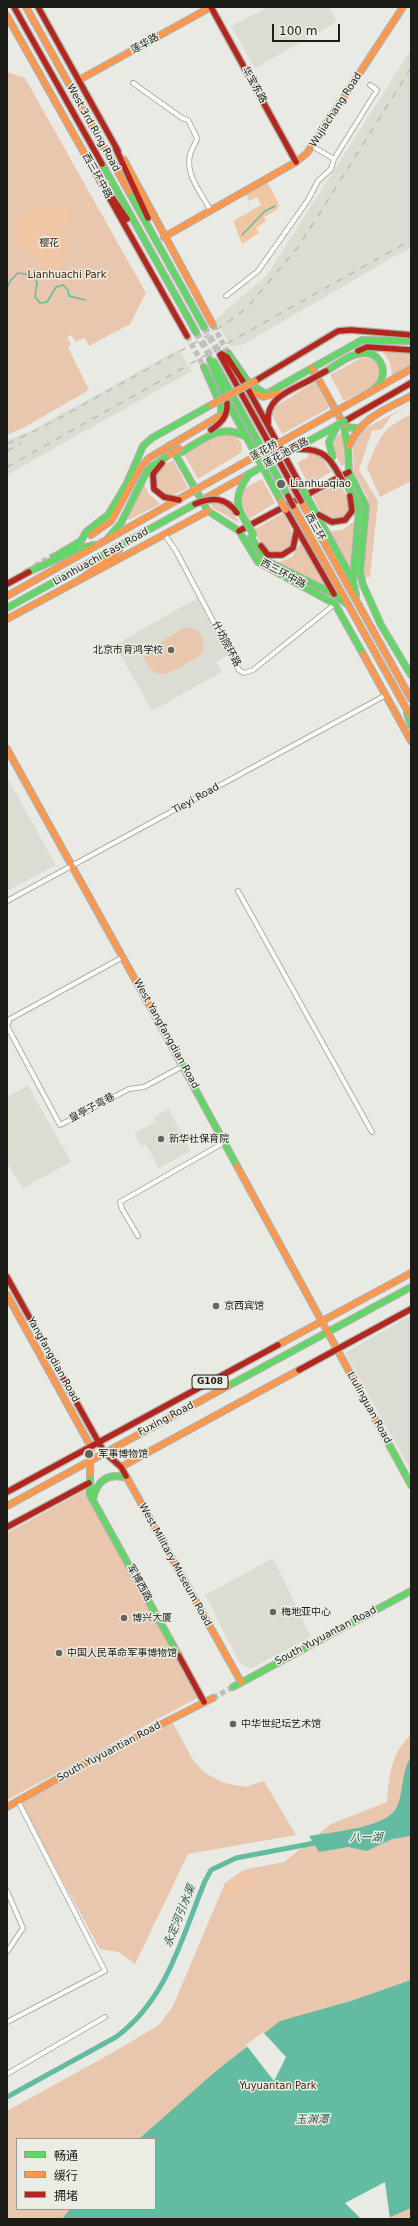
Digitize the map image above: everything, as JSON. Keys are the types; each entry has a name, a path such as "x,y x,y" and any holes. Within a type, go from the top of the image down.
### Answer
{"main road":[{"name":"West 3rd Ring Road","path":"14,7 152,254"},
{"name":"West 3rd Ring Road","path":"26,7 160,250"},
{"path":"38,7 116,149 140,203 155,231 160,250 204,327"},
{"name":"莲华路","path":"79,80 211,7"},
{"name":"华宝东路","path":"211,7 296,162"},
{"name":"Wujiachang Road","path":"164,238 296,162 307,153 403,7"},
{"name":"西三环中路","path":"7,16 187,336"},
{"path":"116,149 128,166 164,238 213,325"},
{"path":"100,180 124,213 140,241 152,254 196,332"},
{"path":"91,534 111,521 128,487 144,446 152,438 255,381 338,331 351,330 411,335"},
{"path":"223,354 258,393 266,394 362,340 411,341"},
{"path":"248,389 260,397 272,397 367,347 411,350"},
{"path":"326,369 355,355 365,352 371,354 382,362 384,373 380,383 370,392"},
{"path":"223,354 227,357 248,389 353,581"},
{"name":"西三环","path":"223,354 296,492 411,699"},
{"name":"西三环","path":"227,401 211,359 350,606"},
{"path":"7,584 81,541 86,532 108,515 148,458 221,416 221,406 204,367"},
{"path":"312,368 343,424 348,448 349,472 366,506 360,572 363,587 411,675"},
{"name":"莲花桥","path":"188,494 411,369"},
{"path":"271,431 267,419 272,403 308,379"},
{"name":"莲花池西路","path":"206,498 294,449 343,424 411,383"},
{"path":"348,448 352,436 360,425 411,396"},
{"path":"227,401 281,501 334,594"},
{"path":"181,450 223,422 227,412 227,401"},
{"path":"343,424 351,429 357,428"},
{"path":"343,424 330,436 329,451 359,509 353,581 357,601"},
{"path":"26,573 78,549 103,543 121,523 146,473 151,467 181,450 224,429 233,429 246,437"},
{"name":"西三环中路","path":"170,446 208,511 239,531 258,562 318,593 335,604 411,741"},
{"path":"294,449 313,448 323,452 329,457 344,481 353,502 349,516 343,522 333,524 324,520 314,510"},
{"path":"170,456 155,471 152,483 159,494 179,500"},
{"path":"239,531 349,472"},
{"path":"249,474 238,488 236,501 265,560 334,594 350,606 411,718"},
{"name":"Lianhuachi East Road","path":"7,596 188,494"},
{"path":"206,498 220,498 232,505 252,536 268,555 277,557 294,548 297,528"},
{"name":"Lianhuachi East Road","path":"7,608 206,498"},
{"path":"80,580 94,574 208,511"},
{"path":"80,580 87,573 111,558 123,545"},
{"name":"Lianhuachi East Road","path":"7,619 80,580"},
{"path":"396,671 411,689"},
{"path":"405,705 411,725"},
{"name":"West Yangfangdian Road","path":"7,749 225,1142 327,1331"},
{"path":"408,1274 411,1269"},
{"name":"Fuxing Road","path":"7,1492 408,1274"},
{"name":"Yangfangdian Road","path":"7,1278 104,1452"},
{"name":"Fuxing Road","path":"7,1506 410,1287"},
{"name":"Yangfangdian Road","path":"7,1295 91,1447 92,1459"},
{"name":"Fuxing Road","path":"121,1467 411,1309"},
{"name":"Liulinguan Road","path":"327,1331 411,1484"},
{"name":"West Military Museum Road","path":"104,1452 121,1467 128,1478 240,1682"},
{"name":"军博西路","path":"92,1459 89,1484 93,1500 204,1702"},
{"path":"93,1500 94,1490 102,1478 114,1474 128,1478"},
{"path":"7,1527 89,1484"},
{"name":"South Yuyuantan Road","path":"240,1682 411,1591"},
{"path":"233,1687 240,1682"},
{"name":"South Yuyuantian Road","path":"7,1807 93,1759 213,1698"}],"street":[{"path":"133,83 190,123 197,138 190,154 188,165 190,173 211,211"},
{"path":"226,296 258,270 308,200 318,181 331,169 334,159 377,90 370,85"},
{"path":"312,146 334,159"},
{"name":"什坊院环路","path":"165,535 176,551 239,670 244,672 253,670 335,604"},
{"name":"Tieyi Road","path":"7,901 73,867 386,695"},
{"path":"238,891 372,1132"},
{"path":"7,1026 10,1019 123,957"},
{"name":"皇亭子弯巷","path":"7,1026 60,1125 129,1088 144,1087 183,1066"},
{"path":"138,1236 122,1209 120,1202 225,1142"},
{"path":"7,2022 105,1971 18,1801"},
{"path":"7,1891 23,1928 7,1952"},
{"path":"7,2074 105,2017"}],"shaded area":[{"path":"268,7 329,7 337,22 255,68 231,26"},
{"path":"411,50 411,247 244,344 231,347 215,320 267,275"},
{"path":"179,349 192,371 7,475 7,440 29,432"},
{"name":"北京市育鸿学校","path":"197,598 228,655 217,662 222,672 152,711 115,645"},
{"path":"7,777 56,865 7,891"},
{"path":"28,1085 71,1162 23,1188 7,1163 7,1097"},
{"name":"新华社保育院","path":"169,1109 191,1151 159,1168 146,1145 142,1146 134,1133 156,1122 154,1117"},
{"path":"411,1315 411,1468 410,1469 345,1353"},
{"name":"梅地亚中心","path":"273,1558 311,1637 250,1669 240,1663 205,1595"}],"green space":[{"name":"Lianhuachi Park","path":"7,72 25,78 146,293 130,324 89,346 84,338 76,342 71,335 67,338 71,344 68,347 89,390 23,428 7,435"},
{"path":"266,180 279,204 278,209 264,217 266,221 256,228 259,233 242,244 233,221 261,205 257,197 249,201 245,192"},
{"path":"65,206 72,217 67,228 51,221 39,208"},
{"name":"樱花","path":"37,208 50,223 66,232 67,243 65,253 57,272 46,271 35,256 19,242 16,221"},
{"path":"381,350 411,352 411,365 392,376 390,362"},
{"path":"363,357 378,361 381,372 375,385 344,401 330,375"},
{"path":"315,382 329,408 282,434 272,415 276,406"},
{"path":"411,404 391,416 382,429 372,431 359,470 378,501 370,577 365,577 363,574 369,506 367,496 354,473 353,441 360,431"},
{"path":"411,414 411,481 380,497 367,468 382,435 393,425"},
{"path":"344,431 344,465 341,466 334,451 334,438"},
{"path":"222,432 235,435 241,443 242,452 198,479 184,454"},
{"path":"311,453 321,456 331,472 309,485 297,463 308,457"},
{"path":"173,460 188,488 173,495 165,493 158,487 154,476 165,464"},
{"path":"262,479 275,503 249,519 240,498 245,488"},
{"path":"340,482 351,506 344,518 337,521 322,515 313,496"},
{"path":"144,484 149,494 160,504 129,520 127,516"},
{"path":"220,503 231,507 239,523 213,508 211,504"},
{"path":"283,513 289,523 292,539 290,544 282,553 270,552 264,548 254,530"},
{"path":"356,520 351,570 329,531 342,530"},
{"path":"301,543 325,585 277,563 292,557"},
{"path":"184,628 194,629 201,635 204,644 201,654 170,672 164,674 155,673 147,665 144,658 147,650"},
{"name":"中国人民革命军事博物馆","path":"87,1489 199,1697 7,1800 7,1533"},
{"path":"173,1723 193,1760 205,1773 224,1783 245,1787 264,1781 296,1835 188,1854 135,1964 119,1952 100,1949 20,1803"},
{"name":"Yuyuantan Park","path":"411,1735 411,2219 7,2219 7,2111 159,2025 173,2006 225,1883 243,1870 284,1862 331,1824 387,1802 390,1774 399,1749"},
{"path":"245,1872 257,1874 247,1889 234,1900 229,1898 223,1892 231,1882"}],"water":[{"name":"八一湖","path":"411,1757 411,1836 392,1839 367,1851 348,1847 319,1852 309,1836 358,1828 383,1820 392,1814 399,1801 406,1769"},
{"name":"玉渊潭","path":"411,1980 411,2208 386,2219 62,2219 69,2210 156,2210 156,2138 140,2138 216,2071 280,2021 351,2001"}],"pier":[{"path":"263,2032 286,2057 274,2081 246,2045"},
{"path":"385,2182 390,2219 361,2219 345,2203"}],"waterway":[{"path":"242,235 265,211 275,206"},
{"path":"7,288 11,280 18,273 31,275 37,282 35,297 40,303 47,302 56,287 63,285 68,290 69,296 85,300"},
{"name":"永定河引水渠","path":"7,2097 116,2037 134,2022 161,1986 171,1966 205,1881 211,1870 236,1858 320,1842"}],"tunnel":[{"path":"213,325 228,353"},
{"path":"204,327 220,355"},
{"path":"196,332 212,359"},
{"path":"187,336 204,367"},
{"path":"35,566 57,553"},
{"path":"213,1698 233,1687"}],"railway":[{"path":"7,444 43,427 202,339 237,316 251,303 299,246 411,68"},
{"path":"7,467 411,240"},
{"path":"7,451 21,443"}],"traffic: fast":[{"path":"102,164 196,332"},
{"path":"129,192 204,327"},
{"path":"228,353 249,383 266,394 362,340 411,341"},
{"path":"326,371 353,355 363,353 373,355 380,361 383,376 379,384 370,392"},
{"path":"210,360 227,401 281,501"},
{"path":"214,362 288,496"},
{"path":"204,367 221,406 221,415"},
{"path":"54,557 81,541 86,532 108,515 126,485 143,446 152,438 211,405"},
{"path":"254,535 238,505 240,491 249,474 345,421"},
{"path":"333,458 329,442 337,426"},
{"path":"357,428 344,427 348,448 349,472 366,506 360,572 363,585 381,625 411,675"},
{"path":"182,452 204,438 220,432 236,432 244,436"},
{"path":"170,445 208,511 239,531 258,562 335,604 363,654"},
{"path":"108,538 121,523 146,473 151,467 169,455"},
{"path":"345,480 359,509 353,581 356,595"},
{"path":"302,488 307,497"},
{"path":"307,497 353,581"},
{"path":"7,608 195,504"},
{"path":"251,537 265,560 334,594 347,604"},
{"path":"26,573 78,549 94,545"},
{"path":"407,713 411,725"},
{"path":"157,1019 237,1166"},
{"path":"228,1386 411,1287"},
{"path":"380,1428 411,1485"},
{"path":"90,1474 90,1495 179,1656"},
{"path":"93,1500 97,1488 104,1480 114,1476 127,1478"},
{"path":"233,1687 411,1591"}],"traffic: slow":[{"path":"26,7 129,192"},
{"path":"79,80 211,7"},
{"path":"164,237 296,162 307,153 403,7"},
{"path":"7,16 101,183"},
{"path":"124,160 213,325"},
{"path":"312,368 344,425"},
{"path":"340,409 411,369"},
{"path":"211,405 255,381"},
{"path":"249,390 263,397 278,393"},
{"path":"349,446 354,436 367,421 383,410 411,396"},
{"path":"188,494 340,409"},
{"path":"91,535 111,521 140,468 149,458 221,415"},
{"path":"169,455 180,448"},
{"path":"206,498 249,474"},
{"path":"7,596 188,494"},
{"path":"281,501 286,510"},
{"path":"301,501 411,699"},
{"path":"293,506 411,717"},
{"path":"7,619 208,511"},
{"path":"79,580 111,558 119,550"},
{"path":"363,654 411,741"},
{"path":"7,749 157,1019"},
{"path":"237,1166 380,1428"},
{"path":"278,1345 411,1273"},
{"path":"7,1295 91,1447 90,1474"},
{"path":"121,1467 299,1370"},
{"path":"7,1506 228,1386"},
{"path":"126,1476 241,1682"},
{"path":"7,1807 93,1759 213,1698"}],"traffic: jam":[{"path":"14,7 102,164"},
{"path":"38,7 118,151"},
{"path":"211,7 296,162"},
{"path":"116,149 148,218"},
{"path":"100,180 127,219"},
{"path":"110,199 187,336"},
{"path":"255,381 338,331 351,330 411,335"},
{"path":"358,351 367,347 411,350"},
{"path":"222,354 227,357 248,389 302,488"},
{"path":"220,355 296,492"},
{"path":"308,381 326,371"},
{"path":"268,423 268,414 275,401 286,392 308,381"},
{"path":"345,421 411,383"},
{"path":"211,430 223,419 226,412 227,403"},
{"path":"296,449 314,450 326,456 343,482"},
{"path":"162,463 153,474 154,489 164,497 179,500"},
{"path":"239,531 349,472"},
{"path":"296,492 301,501"},
{"path":"288,496 293,506"},
{"path":"319,515 332,522 345,520 352,511 350,496"},
{"path":"195,504 207,500 223,501 237,513"},
{"path":"286,510 334,594"},
{"path":"261,546 268,555 282,555 293,548 297,529"},
{"path":"7,584 29,572"},
{"path":"7,1277 104,1452 121,1467 126,1476"},
{"path":"299,1370 411,1309"},
{"path":"7,1492 278,1345"},
{"path":"7,1527 89,1483"},
{"path":"179,1656 204,1702"}],"place":[{"name":"Lianhuaqiao","path":"281,484"},
{"name":"北京市育鸿学校","path":"171,650"},
{"name":"新华社保育院","path":"161,1139"},
{"name":"京西宾馆","path":"216,1306"},
{"name":"军事博物馆","path":"89,1454"},
{"name":"梅地亚中心","path":"273,1612"},
{"name":"博兴大厦","path":"124,1618"},
{"name":"中国人民革命军事博物馆","path":"59,1653"},
{"name":"中华世纪坛艺术馆","path":"233,1724"}]}
